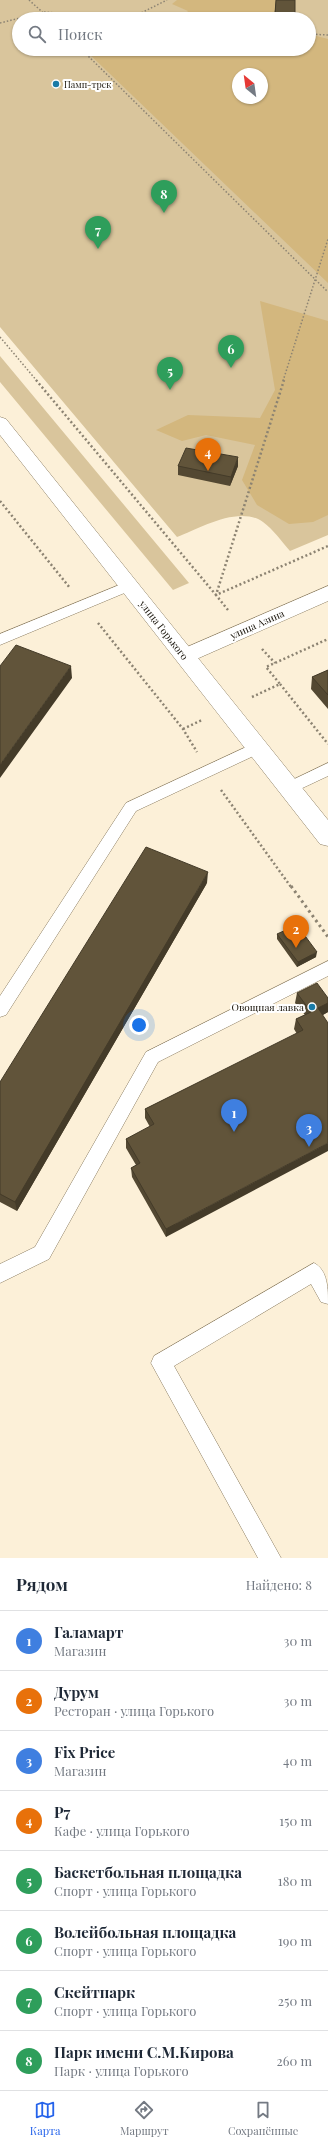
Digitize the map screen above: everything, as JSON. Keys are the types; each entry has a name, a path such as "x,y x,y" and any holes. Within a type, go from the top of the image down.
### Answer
{"street":[{"name":"улица Горького","path":"0,423 328,837"},
{"name":"улица Азина","path":"185,656 328,593"}],"lane":[{"path":"0,640 129,586"},
{"path":"0,1010 130,807 257,748"},
{"path":"289,788 328,770"},
{"path":"0,1274 42,1253 152,1057 328,968"},
{"path":"270,1558 161,1362 314,1272 328,1295"}],"path":[{"path":"30,0 44,12"},
{"path":"142,12 167,0"},
{"path":"0,23 12,20"},
{"path":"316,34 328,35"},
{"path":"88,56 328,292"},
{"path":"216,595 328,239"},
{"path":"0,338 245,630 275,663"},
{"path":"0,501 183,729 208,771 328,937"},
{"path":"216,595 328,546"},
{"path":"328,639 266,667 328,744"},
{"path":"183,729 280,684"}],"shaded area":[{"path":"0,0 328,0 328,535 290,551 267,525 253,517 231,517 208,524 177,537 0,327"},
{"path":"177,0 280,0 281,11 187,12 188,11 172,4"},
{"path":"316,36 328,39 328,283 91,56 316,56"},
{"path":"260,301 328,321 328,515 313,522 289,524 257,505 242,480 255,445 206,435 182,441 156,430 188,415 260,418 275,390"},
{"path":"0,356 189,583 173,590 0,382"}],"building":[{"path":"276,0 295,0 295,12 275,12"},
{"path":"186,448 238,457 231,477 178,466"},
{"path":"16,645 71,666 0,765 0,666"},
{"path":"328,670 328,695 312,677"},
{"path":"146,847 208,872 15,1202 0,1194 0,1082"},
{"path":"297,925 317,952 298,962 277,934"},
{"path":"317,983 328,998 328,1003 318,1008 328,1023 328,1143 166,1229 131,1168 140,1163 126,1139 154,1124 145,1109 303,1030 296,1019 311,1012 297,993"}],"place":[{"name":"Памп-трек","path":"56,84"},
{"name":"Парк имени С.М.Кирова","path":"164,213"},
{"name":"Скейтпарк","path":"98,249"},
{"name":"Волейбольная площадка","path":"231,368"},
{"name":"Баскетбольная площадка","path":"170,390"},
{"name":"Р7","path":"208,471"},
{"name":"Дурум","path":"296,948"},
{"name":"Овощная лавка","path":"312,1007"},
{"name":"Галамарт","path":"234,1132"},
{"name":"Fix Price","path":"309,1147"}]}
